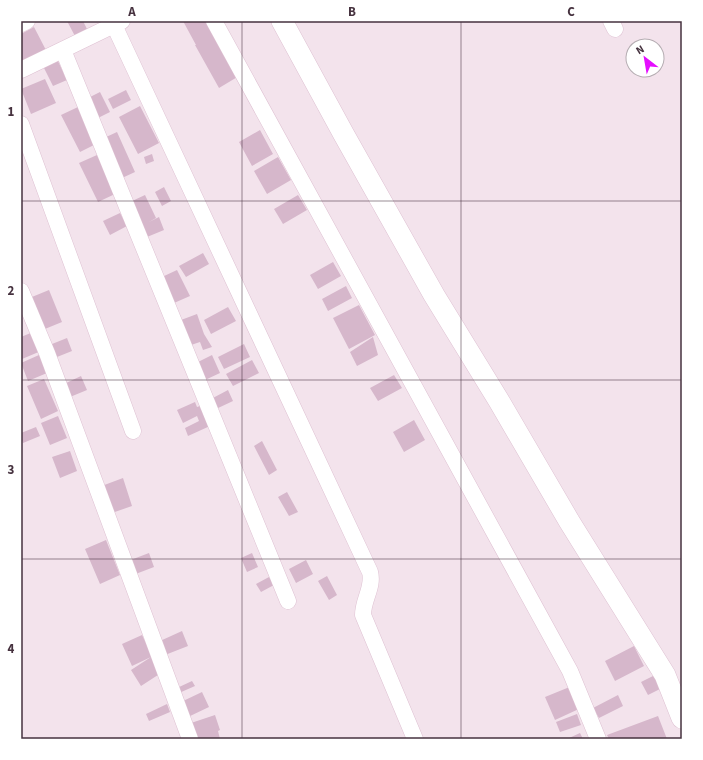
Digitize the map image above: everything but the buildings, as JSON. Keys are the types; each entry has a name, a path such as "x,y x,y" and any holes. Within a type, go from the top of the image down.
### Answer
{"street":[{"path":"21,24 27,21"},
{"path":"214,21 570,671 598,739"},
{"path":"282,21 434,295 499,401 569,521 665,675 682,718"},
{"path":"21,70 118,23 370,572 372,580 371,588 363,606 363,615 415,739"},
{"path":"63,50 288,601"},
{"path":"21,124 133,431"},
{"path":"21,291 47,354 190,739"}]}
